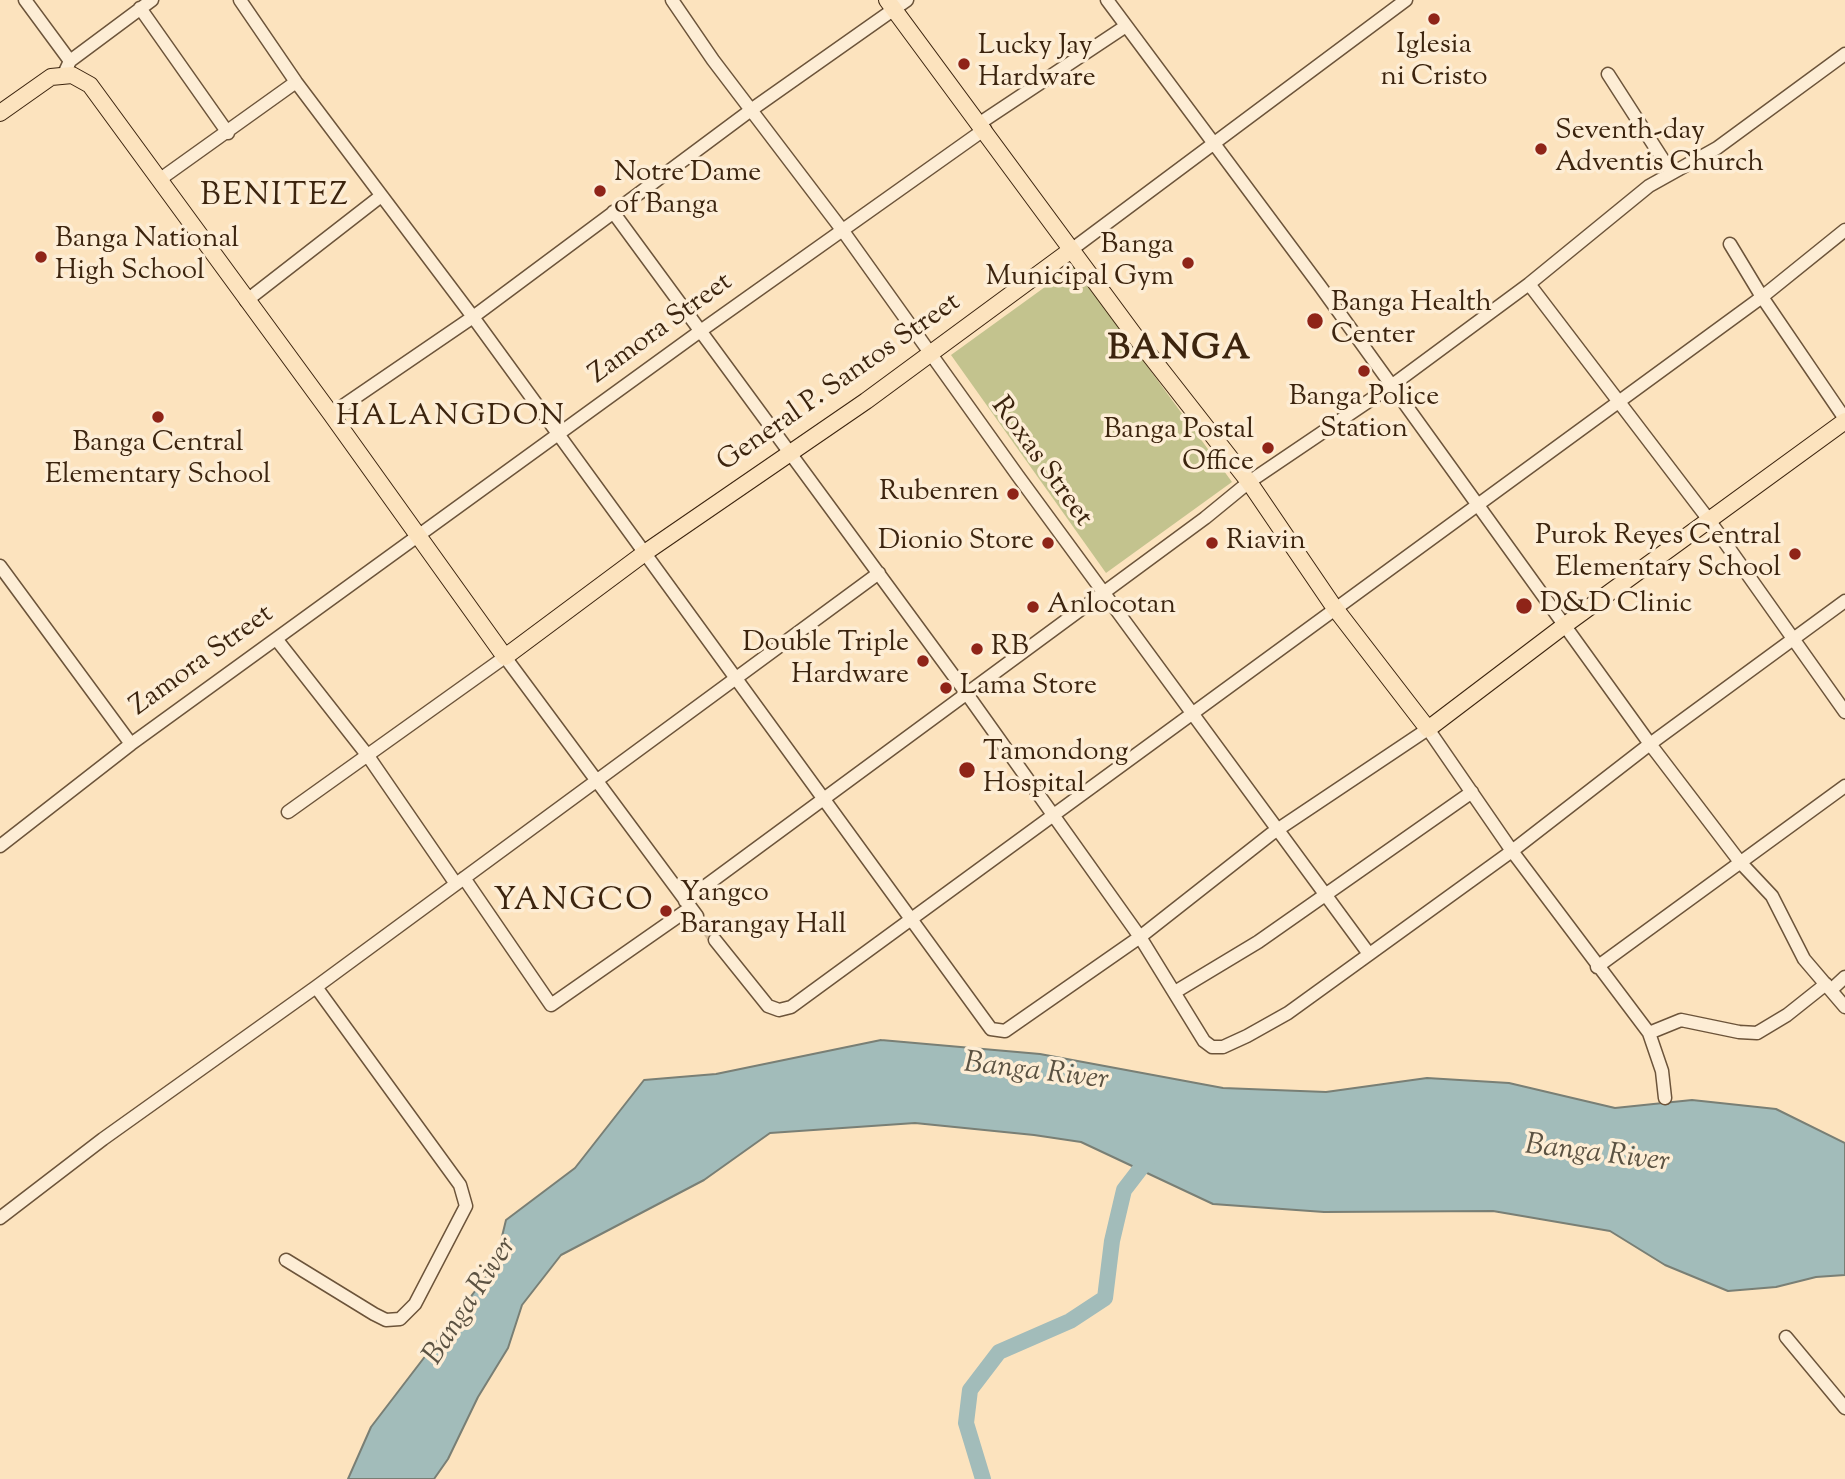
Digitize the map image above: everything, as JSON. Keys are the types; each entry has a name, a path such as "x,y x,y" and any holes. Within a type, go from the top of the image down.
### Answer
{"main road":[{"path":"896,3 1071,250 1249,482 1334,607 1428,729 1845,420"},
{"path":"0,113 67,68 89,85 331,414 505,657"},
{"name":"General P. Santos Street","path":"505,657 646,552 791,452 1071,250"}],"street":[{"path":"25,0 67,68 152,0"},
{"path":"240,0 296,82 646,552 982,1021 999,1032 1140,937 1280,830 1428,729 1512,851 1649,1033 1657,1051 1665,1098"},
{"name":"Roxas Street","path":"672,0 1369,954"},
{"path":"1107,0 1478,503 1650,744 1740,863 1772,896 1804,959 1845,1007"},
{"name":"General P. Santos Street","path":"1071,250 1406,0"},
{"path":"331,414 473,317 896,3"},
{"path":"140,8 228,133"},
{"name":"Zamora Street","path":"0,846 131,744 419,538 699,332 843,231 983,126 1126,26"},
{"path":"277,640 368,755 551,1005 691,908 825,800 1103,591 1205,518 1249,482 1391,386 1529,284 1641,192 1671,172 1717,148 1845,54"},
{"path":"1608,74 1671,172"},
{"path":"159,180 296,82"},
{"path":"246,301 381,196"},
{"path":"614,212 699,332 791,452 967,694 1140,937 1208,1045 1223,1047 1288,1013 1512,851 1650,744 1845,601"},
{"path":"715,940 762,1001 773,1009 785,1010 1762,297 1845,230"},
{"path":"1730,244 1762,297 1845,420"},
{"path":"1529,284 1709,520 1845,712"},
{"path":"0,566 131,744"},
{"path":"0,1218 103,1139 316,987 879,573"},
{"path":"288,812 505,657 691,908"},
{"path":"1597,967 1845,786"},
{"path":"1175,992 1258,942 1472,792"},
{"path":"1649,1033 1681,1020 1757,1033 1845,977"},
{"path":"286,1260 374,1314 386,1320 400,1319 415,1304 466,1206 460,1185 316,987"},
{"path":"1786,1337 1845,1408"}],"green space":[{"path":"1074,266 1232,482 1106,573 951,355"}],"water":[{"name":"Banga River","path":"881,1040 1040,1054 1223,1088 1326,1092 1427,1078 1509,1083 1615,1108 1692,1100 1776,1109 1845,1143 1845,1275 1816,1277 1776,1287 1728,1291 1665,1265 1610,1231 1493,1211 1324,1212 1213,1204 1081,1142 1034,1135 915,1123 770,1133 704,1180 561,1255 522,1305 508,1348 478,1397 448,1459 434,1479 348,1479 371,1427 495,1265 506,1220 575,1168 644,1080 716,1074"}],"waterway":[{"path":"983,1479 966,1423 970,1390 999,1352 1070,1321 1105,1298 1112,1241 1124,1190 1154,1151"}],"tunnel":[{"path":"697,916 715,940"}],"place":[{"name":"Iglesia ni Cristo","path":"1434,19"},
{"name":"Lucky Jay Hardware","path":"964,64"},
{"name":"Seventh-day Adventis Church","path":"1541,149"},
{"name":"Notre Dame of Banga","path":"600,191"},
{"name":"Banga National High School","path":"41,257"},
{"name":"Banga Municipal Gym","path":"1188,263"},
{"name":"Banga Health Center","path":"1315,321"},
{"name":"Banga Police Station","path":"1364,371"},
{"name":"Banga Central Elementary School","path":"158,417"},
{"name":"Banga Postal Office","path":"1268,448"},
{"name":"Rubenren","path":"1013,494"},
{"name":"Dionio Store","path":"1048,543"},
{"name":"Riavin","path":"1212,543"},
{"name":"Purok Reyes Central Elementary School","path":"1795,554"},
{"name":"D&D Clinic","path":"1524,606"},
{"name":"Anlocotan","path":"1033,607"},
{"name":"RB","path":"977,649"},
{"name":"Double Triple Hardware","path":"923,661"},
{"name":"Lama Store","path":"946,688"},
{"name":"Tamondong Hospital","path":"967,770"},
{"name":"Yangco Barangay Hall","path":"666,911"}],"district":[{"name":"BENITEZ","path":"275,199"},
{"name":"BANGA","path":"1180,352"},
{"name":"HALANGDON","path":"451,419"},
{"name":"YANGCO","path":"574,904"}]}
